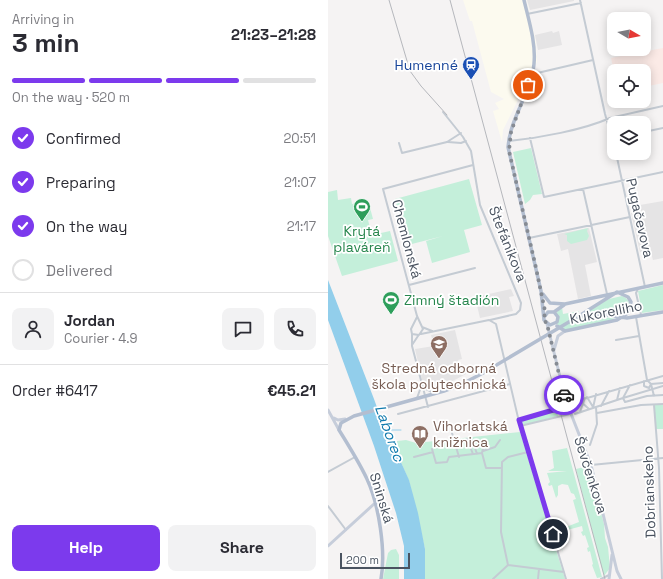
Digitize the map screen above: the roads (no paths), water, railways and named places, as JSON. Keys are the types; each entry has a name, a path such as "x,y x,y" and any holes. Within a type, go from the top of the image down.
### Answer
{"main road":[{"path":"524,0 534,51 532,74 509,141 509,151 541,291 545,316 544,320 547,324 554,325"},
{"path":"541,291 550,303 565,304 663,283"},
{"path":"339,430 341,423 354,416 457,387 483,373 617,292"},
{"path":"578,316 600,314 623,317 629,310 631,302 626,296 617,292"},
{"path":"542,300 549,312"},
{"path":"545,316 549,312 554,312 565,304"},
{"path":"548,333 558,318 554,312"},
{"name":"Kukorelliho","path":"554,325 565,331 623,317 636,317 663,312"},
{"name":"Ševčenkova","path":"547,324 567,406 591,465 617,571 621,579"},
{"path":"553,352 558,336 565,331"},
{"path":"328,410 339,430"},
{"path":"332,417 338,420 347,419"},
{"name":"Sninská","path":"339,430 367,479 374,504 383,549 381,579"},
{"path":"328,546 374,504"},
{"name":"Ševčenkova","path":"609,576 612,550"},
{"path":"609,576 617,571"}],"street":[{"path":"509,141 530,138 588,125 607,119 580,2 527,14"},
{"path":"532,74 594,60"},
{"path":"528,85 542,72"},
{"path":"620,116 663,106"},
{"path":"443,112 466,141 472,154 473,165"},
{"path":"651,131 663,128"},
{"path":"447,142 460,133"},
{"path":"530,138 544,197 663,172"},
{"path":"399,143 402,153 447,142 461,143 466,141"},
{"name":"Pugačevova","path":"618,160 645,287"},
{"name":"Chemlonská","path":"421,326 408,285 382,189 473,165"},
{"name":"Štefánikova","path":"421,334 501,318 518,313 520,310 521,303 480,205 473,165"},
{"path":"583,188 607,294"},
{"path":"530,238 630,217"},
{"path":"408,285 475,268"},
{"path":"639,288 636,294 642,316"},
{"path":"417,316 411,329 412,346 421,386 428,407"},
{"path":"636,317 645,370 645,391"},
{"path":"497,326 501,318"},
{"path":"490,320 497,326 520,426 566,579"},
{"path":"412,346 414,340 421,334 421,326 414,324"},
{"name":"Štefánikova","path":"421,326 434,331"},
{"path":"412,334 418,336"},
{"path":"616,340 639,336"},
{"path":"570,402 663,376"},
{"path":"646,380 651,384 663,384"},
{"path":"398,414 510,384"},
{"path":"644,386 649,388 651,384"},
{"path":"651,384 654,396"},
{"path":"575,414 663,384"},
{"path":"624,397 630,385"},
{"path":"421,386 427,391 435,394"},
{"path":"416,399 421,386"},
{"path":"620,389 625,402 663,395"},
{"path":"617,400 620,389"},
{"path":"601,406 610,391"},
{"path":"595,407 596,394"},
{"path":"579,412 586,398"},
{"path":"586,398 595,407"},
{"path":"579,400 583,406 589,409"},
{"path":"597,413 663,404"},
{"name":"Dobrianskeho","path":"654,405 658,459 662,579"},
{"path":"519,420 567,406"},
{"name":"Ševčenkova","path":"590,445 598,424 595,407"},
{"path":"520,426 570,414"},
{"path":"452,433 459,457"},
{"path":"467,439 473,454"},
{"path":"414,457 432,450 436,463 447,462 449,458 483,452 495,447 500,440"},
{"path":"477,454 475,450 477,446 481,446 486,468 501,468"},
{"path":"508,565 501,532 502,462 508,457 528,452"},
{"path":"328,472 355,457"},
{"path":"591,465 663,458"},
{"path":"328,506 346,530"},
{"path":"508,565 564,572"},
{"path":"493,579 508,565"},
{"path":"538,579 539,569"},
{"path":"601,579 609,576"}],"water":[{"path":"328,280 393,452 400,460 409,480 418,513 425,549 425,579 404,579 404,546 396,513 374,446 328,320"}],"waterway":[{"name":"Laborec","path":"385,430 401,430"}],"railway":[{"path":"389,0 410,71 421,86 447,115"},
{"path":"450,0 605,579"}],"place":[{"name":"Humenné","path":"471,80"},
{"name":"Krytá plaváreň","path":"362,222"},
{"name":"Zimný štadión","path":"391,315"},
{"name":"Stredná odborná škola polytechnická","path":"439,359"},
{"name":"Vihorlatská knižnica","path":"420,449"}]}
